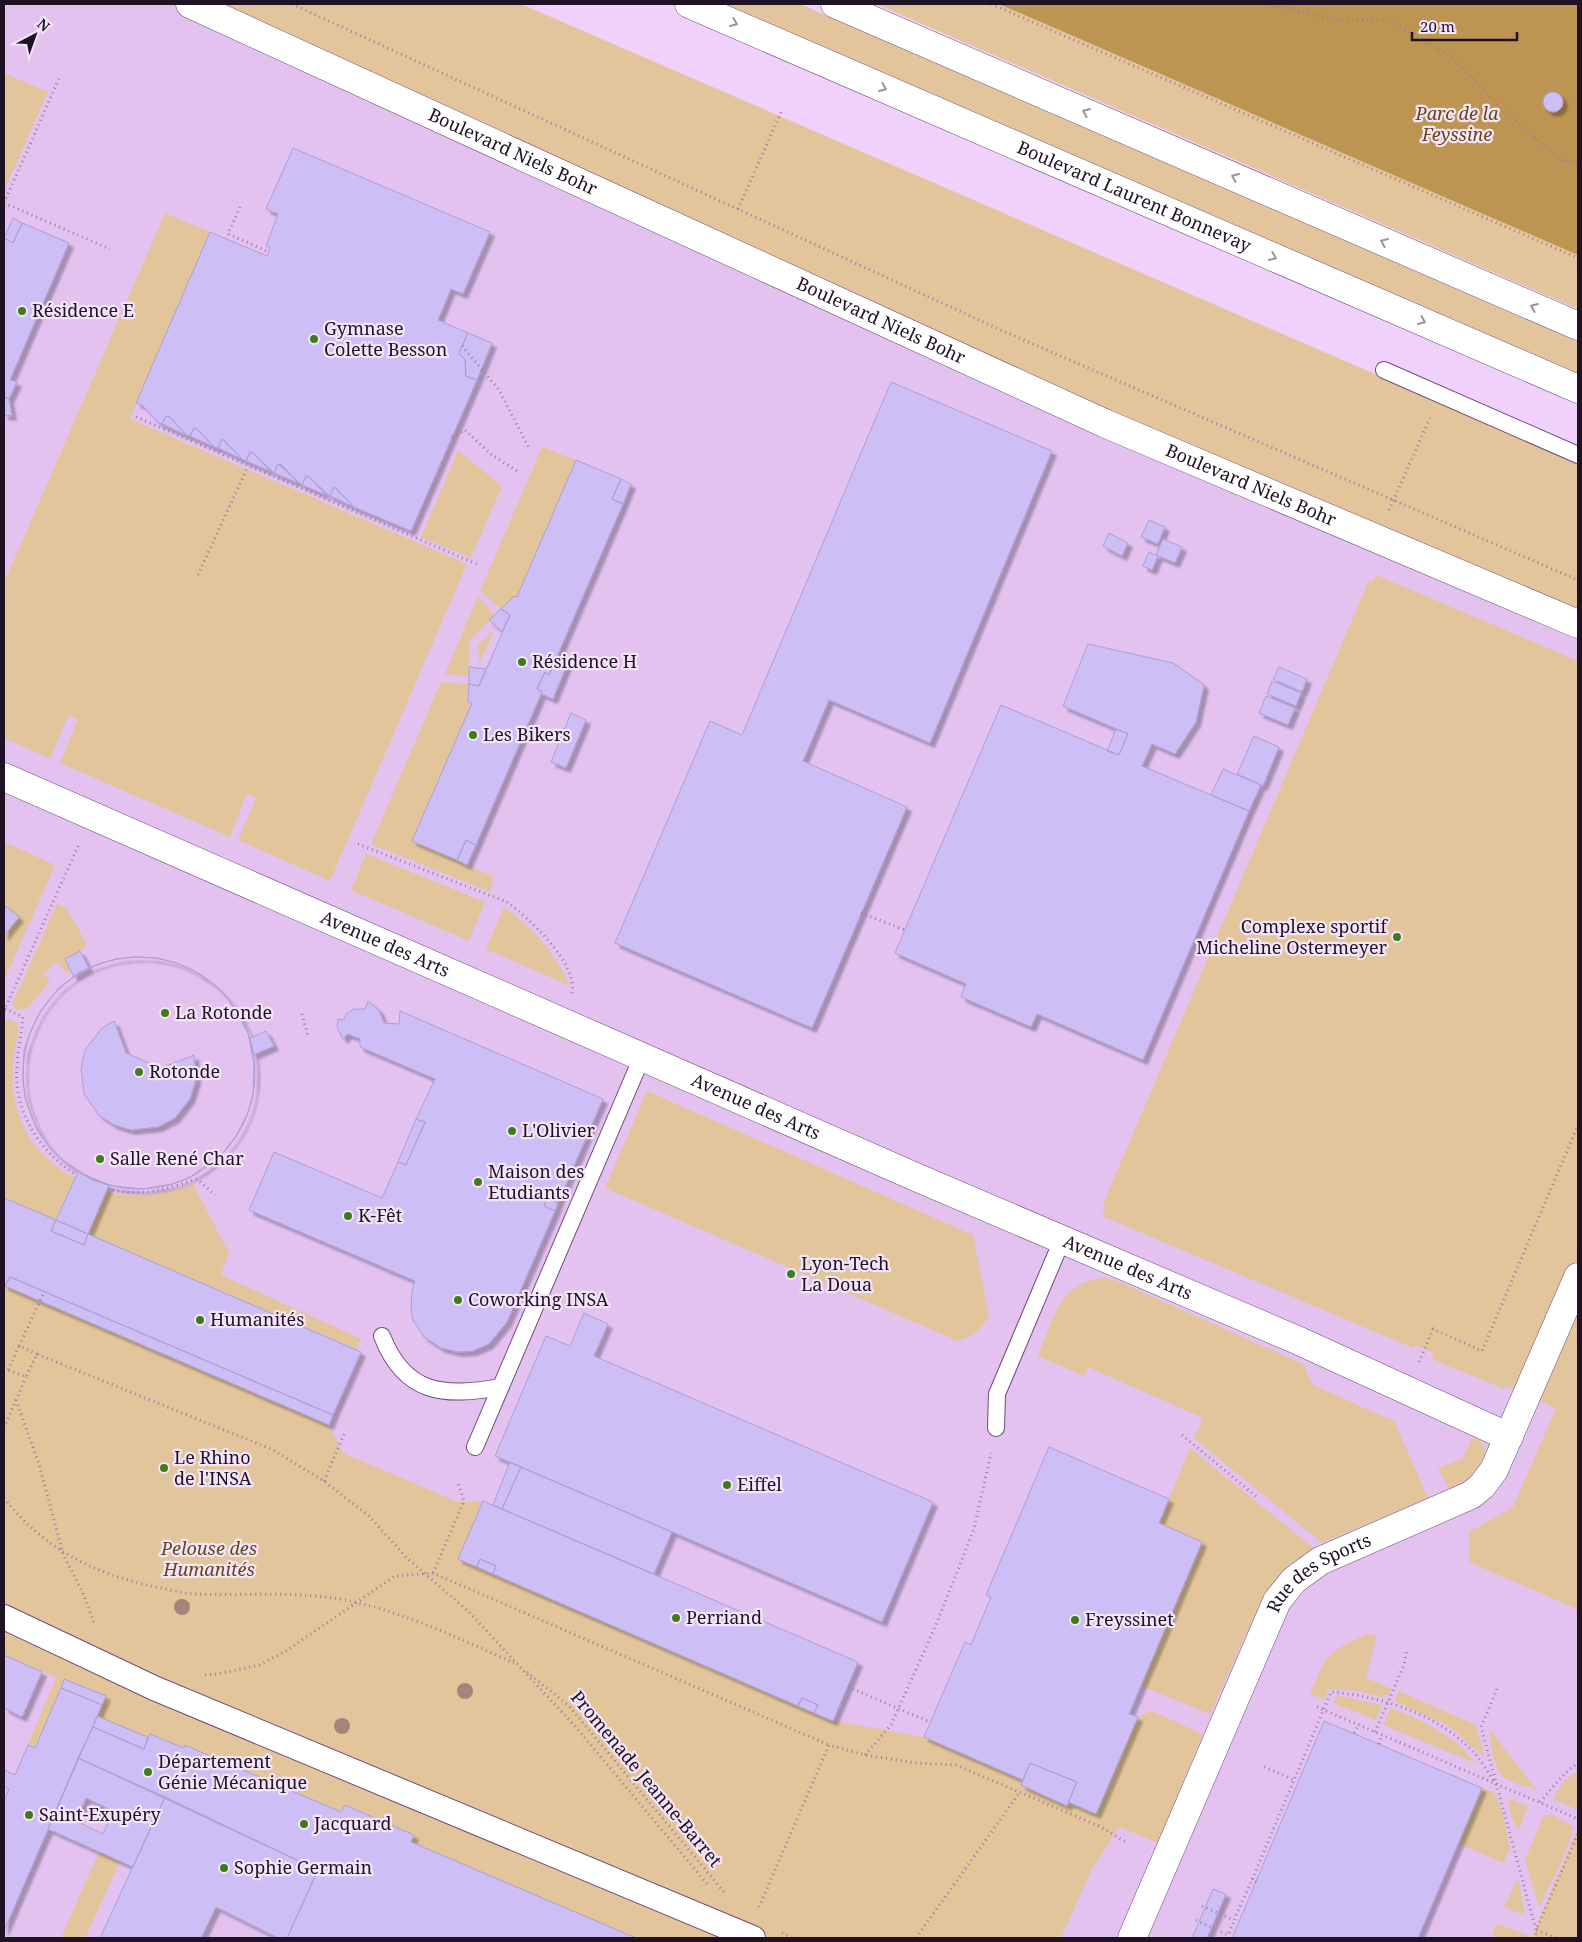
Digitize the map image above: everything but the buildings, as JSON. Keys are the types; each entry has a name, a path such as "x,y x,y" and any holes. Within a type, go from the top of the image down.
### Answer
{"street":[{"name":"Boulevard Niels Bohr","path":"190,4 1104,424 1578,624"},
{"name":"Boulevard Laurent Bonnevay","path":"690,4 1578,389"},
{"path":"835,4 1578,326"},
{"name":"Avenue des Arts","path":"4,777 642,1058 1297,1340 1509,1437"},
{"name":"Rue des Sports","path":"1132,1938 1277,1601 1294,1580 1320,1561 1471,1495 1482,1486 1494,1470 1578,1277"},
{"path":"4,1617 110,1668 750,1937"}],"lane":[{"path":"1384,370 1578,455"},
{"path":"475,1447 642,1058"},
{"path":"996,1428 997,1394 1062,1240"},
{"path":"382,1336 399,1369 415,1380 439,1392 466,1393 500,1387"}],"path":[{"path":"292,4 1014,336 1578,580"},
{"path":"990,4 1578,258"},
{"path":"1268,4 1341,21 1389,20 1452,57 1501,108 1561,160 1578,162"},
{"path":"60,76 4,203 110,249"},
{"path":"738,209 782,110"},
{"path":"240,207 228,234 269,252"},
{"path":"462,346 499,390 530,448"},
{"path":"136,417 479,565"},
{"path":"452,437 465,430 492,455 519,472"},
{"path":"1387,516 1417,447"},
{"path":"198,575 248,466"},
{"path":"76,1175 61,1165 43,1147 30,1125 19,1097 17,1082 23,1017 4,1010 92,816"},
{"path":"358,844 507,902 528,918 549,940 566,966 574,987 565,1023"},
{"path":"861,913 905,930"},
{"path":"302,1014 308,1036"},
{"path":"1419,1362 1433,1329 1482,1350 1578,1125"},
{"path":"108,1189 141,1193 165,1190 197,1179 215,1195"},
{"path":"8,1370 44,1292"},
{"path":"19,1346 272,1449 324,1482 369,1516 424,1574 468,1611 574,1725 729,1910 723,1925"},
{"path":"4,1428 37,1354"},
{"path":"4,1368 26,1377"},
{"path":"16,1400 39,1464 63,1554 83,1593 110,1668"},
{"path":"865,1755 891,1725 936,1625 974,1529 996,1428"},
{"path":"324,1482 344,1434"},
{"path":"1182,1435 1257,1497"},
{"path":"433,1573 464,1501 458,1483"},
{"name":"Promenade Jeanne-Barret","path":"4,1498 16,1514 63,1554 121,1580 190,1594 296,1595 355,1602 414,1621 516,1664 569,1706 744,1916 750,1937"},
{"path":"203,1675 218,1674 259,1665 286,1651 395,1576 433,1573 829,1745 865,1755 916,1763 956,1765 1101,1827 1126,1842"},
{"path":"1374,1732 1404,1665 1408,1649"},
{"path":"848,1686 930,1722"},
{"path":"1497,1689 1481,1727 1536,1930 1536,1938"},
{"path":"1221,1932 1228,1935 1254,1880 1296,1782 1331,1692 1359,1694 1433,1721 1475,1755 1496,1784"},
{"path":"1317,1707 1578,1819"},
{"path":"1354,1733 1358,1725"},
{"path":"1379,1744 1382,1735"},
{"path":"750,1937 829,1745"},
{"path":"1307,1750 1311,1752"},
{"path":"1540,1802 1565,1773 1578,1763"},
{"path":"1264,1767 1296,1782"},
{"path":"916,1938 1020,1792"},
{"path":"1536,1930 1578,1834"},
{"path":"1202,1906 1234,1920 1254,1880"},
{"path":"1196,1920 1210,1927"},
{"path":"1536,1930 1556,1938"}],"shaded area":[{"name":"Lyon-Tech La Doua","path":"4,4 219,4 1578,609 1578,1938 4,1938"}],"green space":[{"path":"219,4 521,4 1578,462 1578,609 1235,465 895,316 556,162"},
{"path":"725,4 800,4 1578,342 1578,374"},
{"name":"Parc de la Feyssine","path":"876,4 1578,4 1578,309"},
{"name":"Parc de la Feyssine","path":"999,4 1578,4 1578,255"},
{"path":"4,73 48,92 4,191"},
{"path":"165,213 210,232 130,419 467,564 330,881 238,840 256,798 247,793 230,837 60,763 78,719 68,716 50,759 4,738 4,583"},
{"path":"542,447 576,460 517,597 514,596 501,609 480,591"},
{"path":"458,451 502,486 471,558 421,537"},
{"name":"Complexe sportif Micheline Ostermeyer","path":"1376,575 1578,661 1578,1614 1575,1608 1469,1562 1469,1532 1513,1507 1556,1408 1506,1386 1504,1389 1432,1359 1434,1353 1415,1345 1413,1348 1102,1216 1106,1206 1103,1204 1369,580 1373,582"},
{"path":"478,596 495,615 470,640 469,676 445,674"},
{"path":"491,632 493,633 479,664 478,645"},
{"path":"441,682 469,684 468,702 472,703 412,841 494,877 490,892 371,844"},
{"path":"4,842 55,865 4,981 4,936 19,917 4,905"},
{"path":"366,854 485,902 469,941 351,890"},
{"path":"57,904 66,908 87,944 80,951 65,959 71,972 68,973 63,970 58,962 43,973 50,981 28,1008 17,1010 12,1004"},
{"path":"504,907 543,942 570,986 486,949"},
{"path":"9,1019 17,1023 19,1029 14,1052 13,1074 14,1095 19,1115 27,1133 39,1150 55,1165 75,1178 56,1220 4,1198 4,1023"},
{"path":"647,1091 973,1235 989,1316 986,1321 976,1332 958,1341 605,1188"},
{"path":"193,1184 229,1253 221,1275 361,1339 356,1349 88,1234 107,1192 141,1196 160,1194"},
{"path":"1103,1278 1115,1280 1303,1364 1313,1385 1394,1421 1428,1498 1322,1543 1194,1438 1203,1418 1088,1367 1084,1376 1038,1356 1054,1317 1067,1295 1076,1287 1088,1281"},
{"name":"Pelouse des Humanités","path":"4,1285 329,1425 343,1453 458,1502 483,1501 458,1559 833,1721 924,1737 1023,1780 1021,1785 1066,1806 1068,1802 1096,1814 1138,1717 1151,1711 1203,1734 1158,1843 1119,1827 1092,1869 1061,1938 636,1938 411,1842 414,1835 345,1805 341,1812 186,1745 184,1748 150,1734 148,1737 97,1716 105,1696 65,1679 35,1748 28,1745 56,1677 4,1655"},
{"path":"1473,1436 1486,1449 1481,1463 1473,1474 1449,1489 1438,1468 1462,1459"},
{"path":"1190,1448 1314,1548 1286,1567 1262,1599 1210,1714 1141,1686 1202,1543 1159,1523"},
{"path":"1368,1634 1377,1635 1366,1678 1392,1689 1389,1694 1380,1697 1357,1691 1328,1689 1325,1700 1310,1694 1321,1669 1330,1655 1344,1645"},
{"path":"1399,1691 1476,1725 1485,1758 1449,1726 1394,1701"},
{"path":"1337,1695 1382,1705 1376,1720 1333,1703"},
{"path":"1391,1708 1415,1718 1449,1737 1477,1764 1383,1725"},
{"path":"1490,1730 1537,1790 1510,1781 1503,1776 1497,1767 1493,1754"},
{"path":"1578,1771 1578,1810 1553,1799 1563,1782"},
{"path":"1482,1788 1494,1792 1502,1810 1510,1849 1503,1863 1458,1843"},
{"path":"1508,1798 1528,1807 1518,1830 1511,1815"},
{"path":"1551,1814 1574,1827 1562,1861 1539,1907 1525,1860 1543,1817"},
{"path":"1578,1828 1578,1938 1531,1938"},
{"path":"99,1852 120,1862 85,1938 61,1938"},
{"path":"1518,1878 1525,1915 1504,1907"},
{"path":"1497,1924 1530,1936 1530,1938 1491,1938"}],"place":[{"name":"Résidence E","path":"22,311"},
{"name":"Gymnase Colette Besson","path":"314,339"},
{"name":"Résidence H","path":"522,662"},
{"name":"Les Bikers","path":"473,735"},
{"name":"Complexe sportif Micheline Ostermeyer","path":"1397,937"},
{"name":"La Rotonde","path":"165,1013"},
{"name":"Rotonde","path":"139,1072"},
{"name":"L'Olivier","path":"512,1131"},
{"name":"Salle René Char","path":"100,1159"},
{"name":"Maison des Etudiants","path":"478,1182"},
{"name":"K-Fêt","path":"348,1216"},
{"name":"Lyon-Tech La Doua","path":"791,1274"},
{"name":"Coworking INSA","path":"458,1300"},
{"name":"Humanités","path":"200,1320"},
{"name":"Le Rhino de l'INSA","path":"164,1468"},
{"name":"Eiffel","path":"727,1485"},
{"name":"Perriand","path":"676,1618"},
{"name":"Freyssinet","path":"1075,1620"},
{"name":"Département Génie Mécanique","path":"148,1772"},
{"name":"Saint-Exupéry","path":"29,1815"},
{"name":"Jacquard","path":"304,1824"},
{"name":"Sophie Germain","path":"224,1868"}]}
